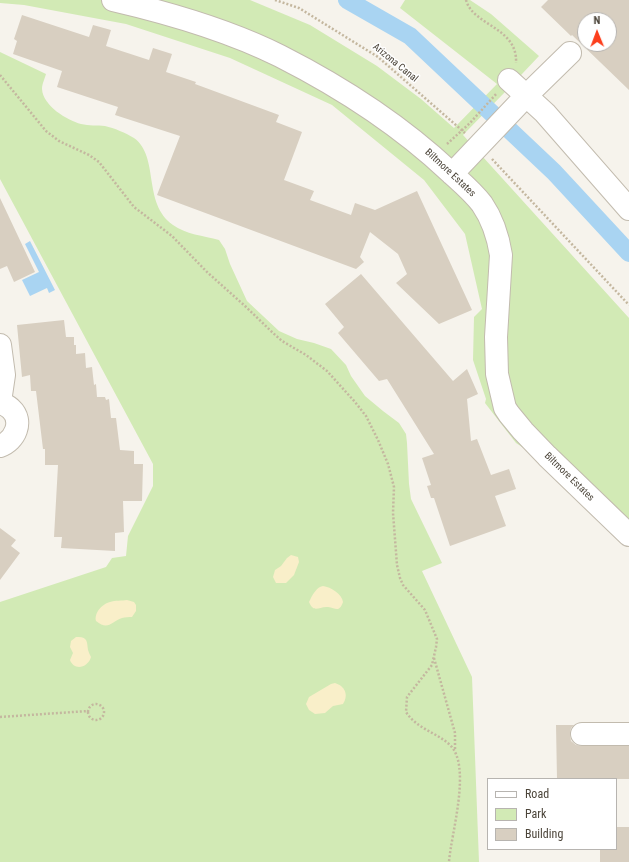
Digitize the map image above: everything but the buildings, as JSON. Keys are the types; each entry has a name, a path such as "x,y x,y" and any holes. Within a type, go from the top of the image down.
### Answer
{"street":[{"name":"Biltmore Estates","path":"113,0 170,14 279,56 366,105 433,156 475,195 494,225 501,255 496,338 498,374 505,408 523,432 629,534"},
{"path":"452,174 570,53"},
{"path":"506,84 523,100 545,113 629,209"},
{"path":"0,345 4,375 0,402 12,409 17,421 16,433 8,444 0,446"},
{"path":"582,734 629,734"}],"path":[{"name":"Arizona Canal","path":"276,0 298,8 378,57 462,130 481,144 629,305"},
{"path":"462,130 506,84 515,71 517,62 516,52 512,43 506,36 473,11 468,6 466,0"},
{"path":"0,75 46,131 59,141 89,155 99,162 134,207 172,236 207,272 246,306 272,333 322,367 355,402 373,429 388,464 394,487 394,520 397,565 400,578 421,605 428,617 437,639 432,665 407,697 406,712 413,722 440,737 455,751"},
{"path":"434,657 455,733 455,751 458,763 460,797 459,809 450,850 450,862"},
{"path":"0,717 88,711 97,704 103,709 104,713 99,719 95,720 91,718 88,711"}],"green space":[{"path":"0,0 250,0 310,25 377,66 421,99 454,128 497,84 400,8 405,0 470,0 491,14 539,56 463,135 629,318 629,522 612,506 516,443 485,403 486,399 473,360 474,317 482,309 465,234 424,180 332,105 230,58 126,24 24,5 0,3"},
{"path":"0,52 46,74 42,87 43,95 51,106 63,116 81,124 112,128 134,138 142,146 147,157 157,205 163,216 183,231 219,240 225,249 230,264 247,301 279,331 297,339 331,349 346,365 351,376 365,396 399,423 406,434 411,499 442,563 422,571 472,677 479,862 0,862 0,602 106,567 112,558 126,556 128,536 153,486 153,464 0,179"}],"sand":[{"path":"291,555 298,557 299,562 294,575 286,583 276,583 273,577 275,570"},
{"path":"323,586 333,589 341,596 343,602 339,609 325,607 315,609 311,606 309,602 316,590"},
{"path":"127,600 134,602 136,605 136,611 132,617 122,618 107,626 96,621 97,612 104,605 112,601"},
{"path":"76,637 83,637 86,640 91,657 87,664 81,667 75,666 70,660 73,653 70,647 71,641"},
{"path":"335,683 341,686 345,691 346,697 343,704 333,706 325,713 315,714 309,710 306,704 309,697"}],"water":[{"path":"30,241 55,290 49,293 47,288 30,296 22,280 39,272 25,244"}],"waterway":[{"path":"347,0 410,36 554,172 629,253"}]}
